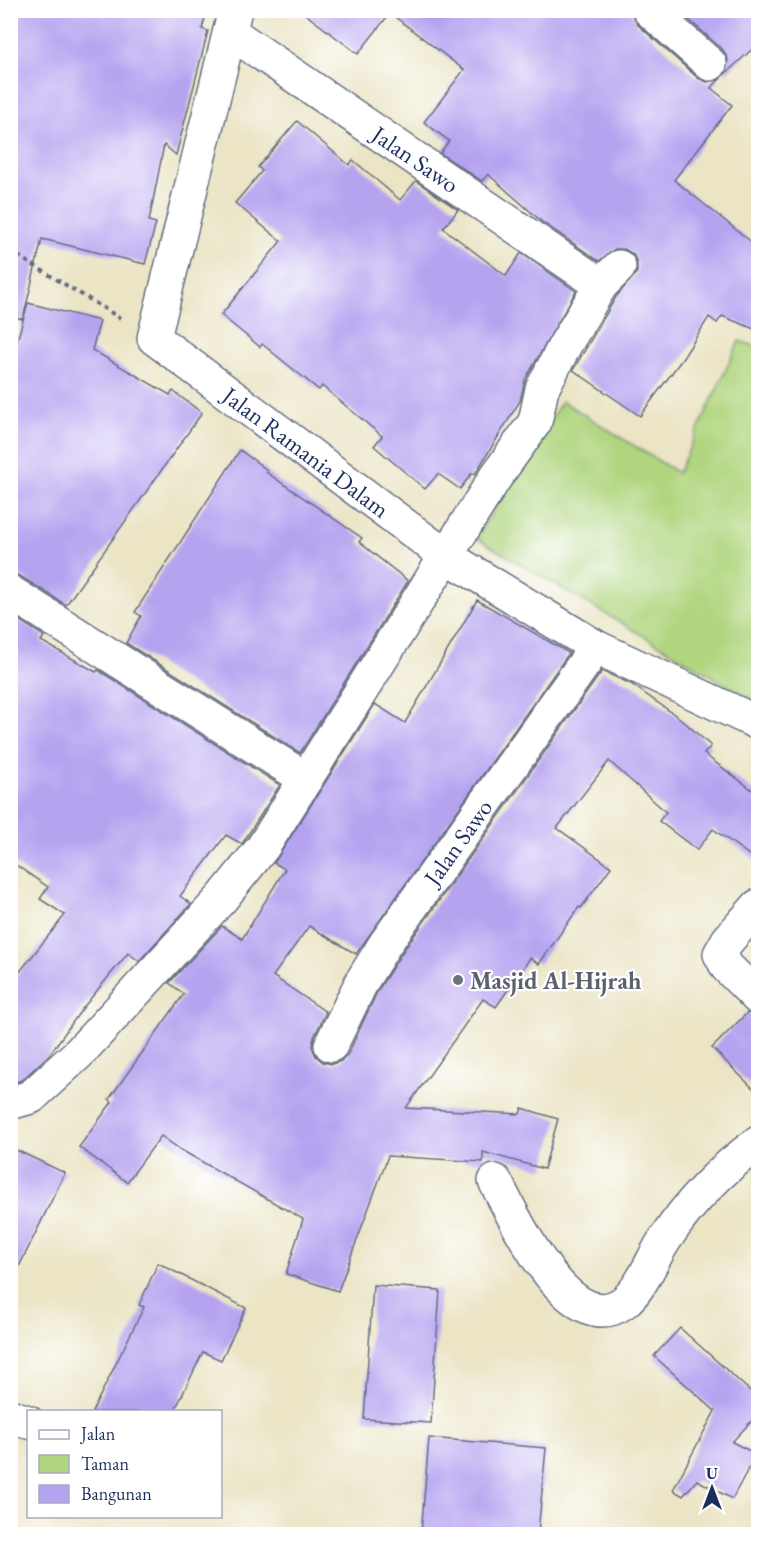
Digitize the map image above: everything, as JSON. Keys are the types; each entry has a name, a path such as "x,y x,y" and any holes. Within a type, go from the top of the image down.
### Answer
{"street":[{"path":"649,10 710,64"},
{"path":"154,338 233,21"},
{"name":"Jalan Sawo","path":"233,21 610,276 565,345 542,390 535,422 446,556"},
{"name":"Jalan Ramania Dalam","path":"154,338 446,556 596,647 759,723"},
{"path":"10,1103 31,1097 79,1053 222,898 263,847 446,556"},
{"path":"10,592 306,779"},
{"name":"Jalan Sawo","path":"331,1045 363,981 385,944 596,647"},
{"path":"759,906 728,940 720,954 727,967 759,998"},
{"path":"495,1181 535,1254 567,1294 597,1308 611,1307 623,1303 632,1293 664,1241 714,1178 759,1143"},
{"path":"10,1416 27,1422"}],"path":[{"path":"10,251 154,338"}],"green space":[{"path":"739,341 758,347 758,703 476,538 562,401 678,473"}],"building":[{"path":"10,10 207,10 202,29 208,31 176,155 164,145 149,221 156,223 145,264 42,239 23,319 10,317"},
{"path":"300,10 631,10 637,24 698,78 707,82 720,79 711,88 732,105 674,180 759,248 759,331 722,316 717,323 709,317 683,358 640,416 573,370 616,297 637,272 637,263 633,254 624,249 615,249 599,261 541,221 488,174 482,181 440,153 449,141 424,122 464,70 390,13 358,54"},
{"path":"678,10 759,10 759,43 725,74 728,59 723,50"},
{"path":"297,121 349,165 353,160 400,200 416,181 458,210 443,228 506,276 521,253 576,291 525,380 520,401 475,474 472,473 460,489 438,474 425,489 374,446 382,436 322,386 319,390 262,344 260,347 221,315 281,241 235,203 262,171 258,167"},
{"path":"28,303 100,321 92,350 170,395 173,391 202,413 66,605 20,576 10,573 10,365"},
{"path":"240,450 267,470 266,472 362,538 359,542 408,581 300,753 126,643 141,616 135,612"},
{"path":"477,600 569,653 356,954 309,926 273,976 326,1012 314,1037 312,1047 316,1056 323,1062 332,1064 341,1061 348,1054 378,990 401,954 602,671 631,684 681,719 711,746 704,754 759,795 759,862 713,829 697,850 659,821 666,812 609,761 557,828 611,867 581,908 579,907 539,964 530,958 496,1007 483,999 406,1108 520,1114 522,1108 558,1119 544,1169 483,1152 483,1162 388,1156 338,1291 286,1274 303,1219 181,1150 161,1136 127,1182 79,1147 112,1102 109,1099 184,994 169,983 222,926 242,939 285,869 274,863 375,704 405,723"},
{"path":"10,614 44,636 41,641 96,672 98,670 280,785 242,844 226,835 180,896 191,904 139,961 128,953 82,1009 49,1055 22,1080 10,1083 10,984 65,915 40,899 48,887 10,861"},
{"path":"747,1013 759,1016 759,1094 712,1048"},
{"path":"10,1147 65,1173 10,1285"},
{"path":"158,1263 246,1308 221,1360 203,1352 175,1410 93,1410 144,1307 139,1305"},
{"path":"373,1285 440,1290 431,1423 364,1419"},
{"path":"680,1328 759,1399 759,1413 732,1442 756,1454 732,1499 697,1480 683,1496 673,1490 715,1411 654,1356"},
{"path":"429,1438 546,1448 538,1534 421,1534"}],"place":[{"name":"Masjid Al-Hijrah","path":"458,980"}]}
